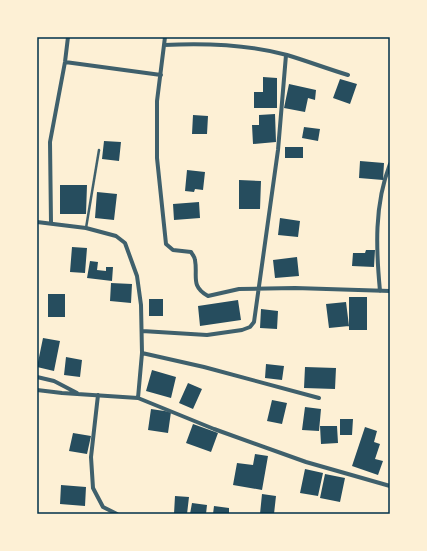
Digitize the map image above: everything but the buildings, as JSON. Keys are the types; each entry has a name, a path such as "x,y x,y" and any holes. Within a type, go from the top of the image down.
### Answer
{"street":[{"path":"51,224 50,142 65,62 68,37"},
{"path":"165,37 157,101 158,158 166,244 173,250 191,252 195,259 196,281 200,291 208,296 240,289 295,288 390,291"},
{"path":"164,45 184,44 245,48 286,55 348,75"},
{"path":"142,331 207,335 242,330 250,327 254,322 278,150 286,55"},
{"path":"65,62 161,75"},
{"path":"380,291 378,268 378,227 381,192 390,164"},
{"path":"37,222 86,228 116,236 125,243 137,276 141,305 142,353 138,398"},
{"path":"142,353 204,366 319,398"},
{"path":"37,376 54,381 80,394"},
{"path":"37,390 138,398 214,429 306,462 390,486"},
{"path":"98,395 92,457 93,488 103,507 117,514"}],"lane":[{"path":"86,228 99,150"}]}
